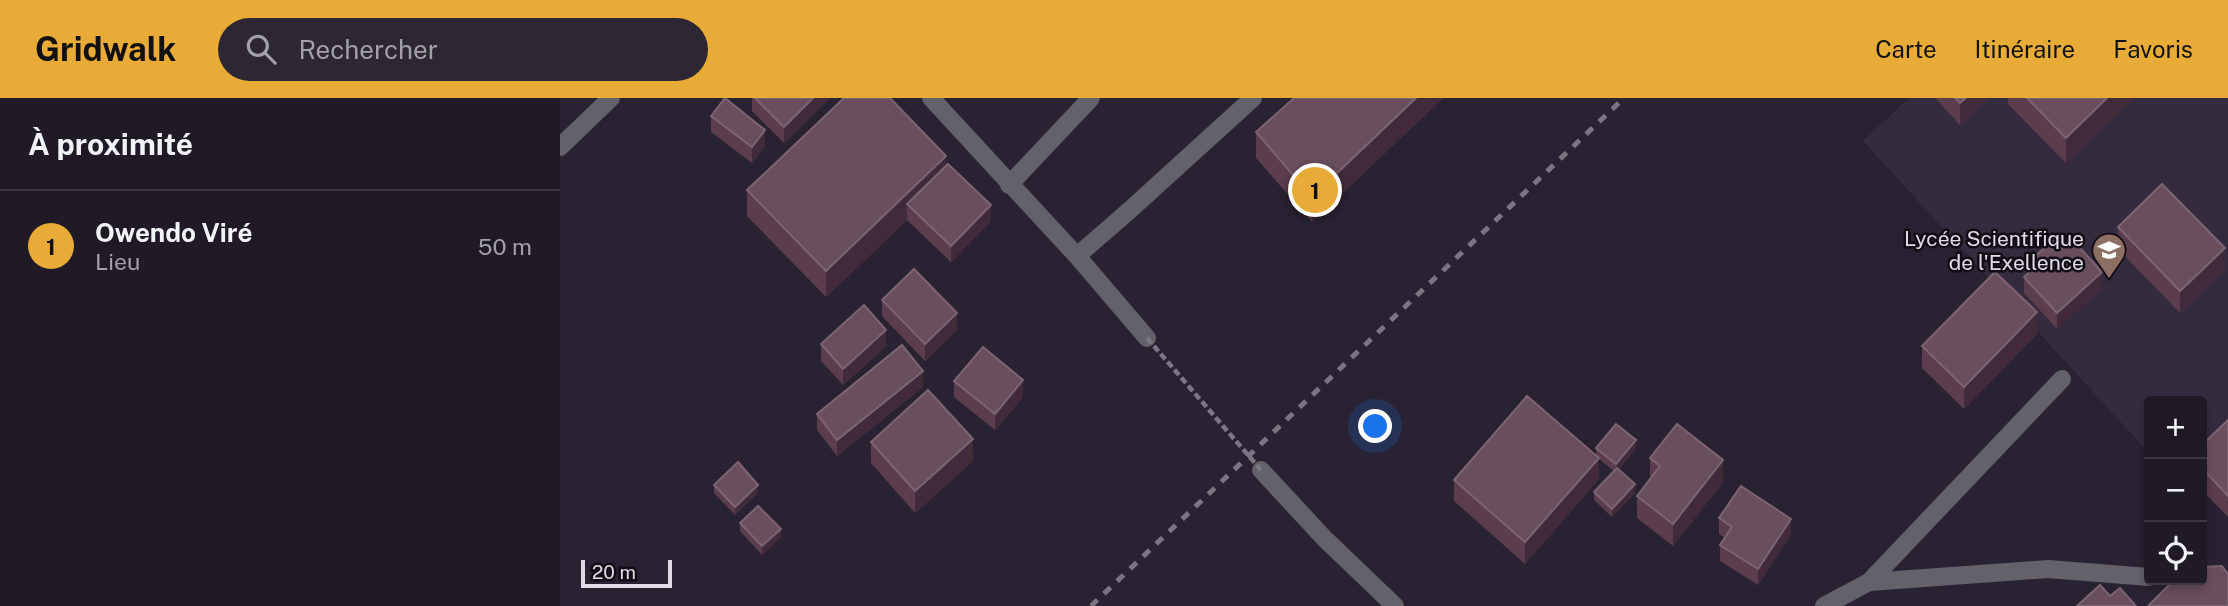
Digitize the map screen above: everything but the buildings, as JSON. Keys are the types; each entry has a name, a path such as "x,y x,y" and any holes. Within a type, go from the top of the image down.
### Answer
{"street":[{"path":"560,148 611,98"},
{"path":"931,98 1077,256 1147,338"},
{"path":"1009,185 1091,98"},
{"path":"1077,256 1253,98"},
{"path":"1825,606 1855,599 2062,379"},
{"path":"1261,470 1324,538 1395,606"},
{"path":"1869,582 2048,569 2144,577"}],"path":[{"path":"1147,338 1261,470"}],"shaded area":[{"name":"Lycée Scientifique de l'Exellence","path":"1909,98 2228,98 2228,444 2207,463 2207,396 2144,396 2144,448 1863,141"}],"railway":[{"path":"1091,606 1624,98"}],"place":[{"name":"Owendo Viré","path":"1315,190"},
{"name":"Lycée Scientifique de l'Exellence","path":"2109,280"}]}
